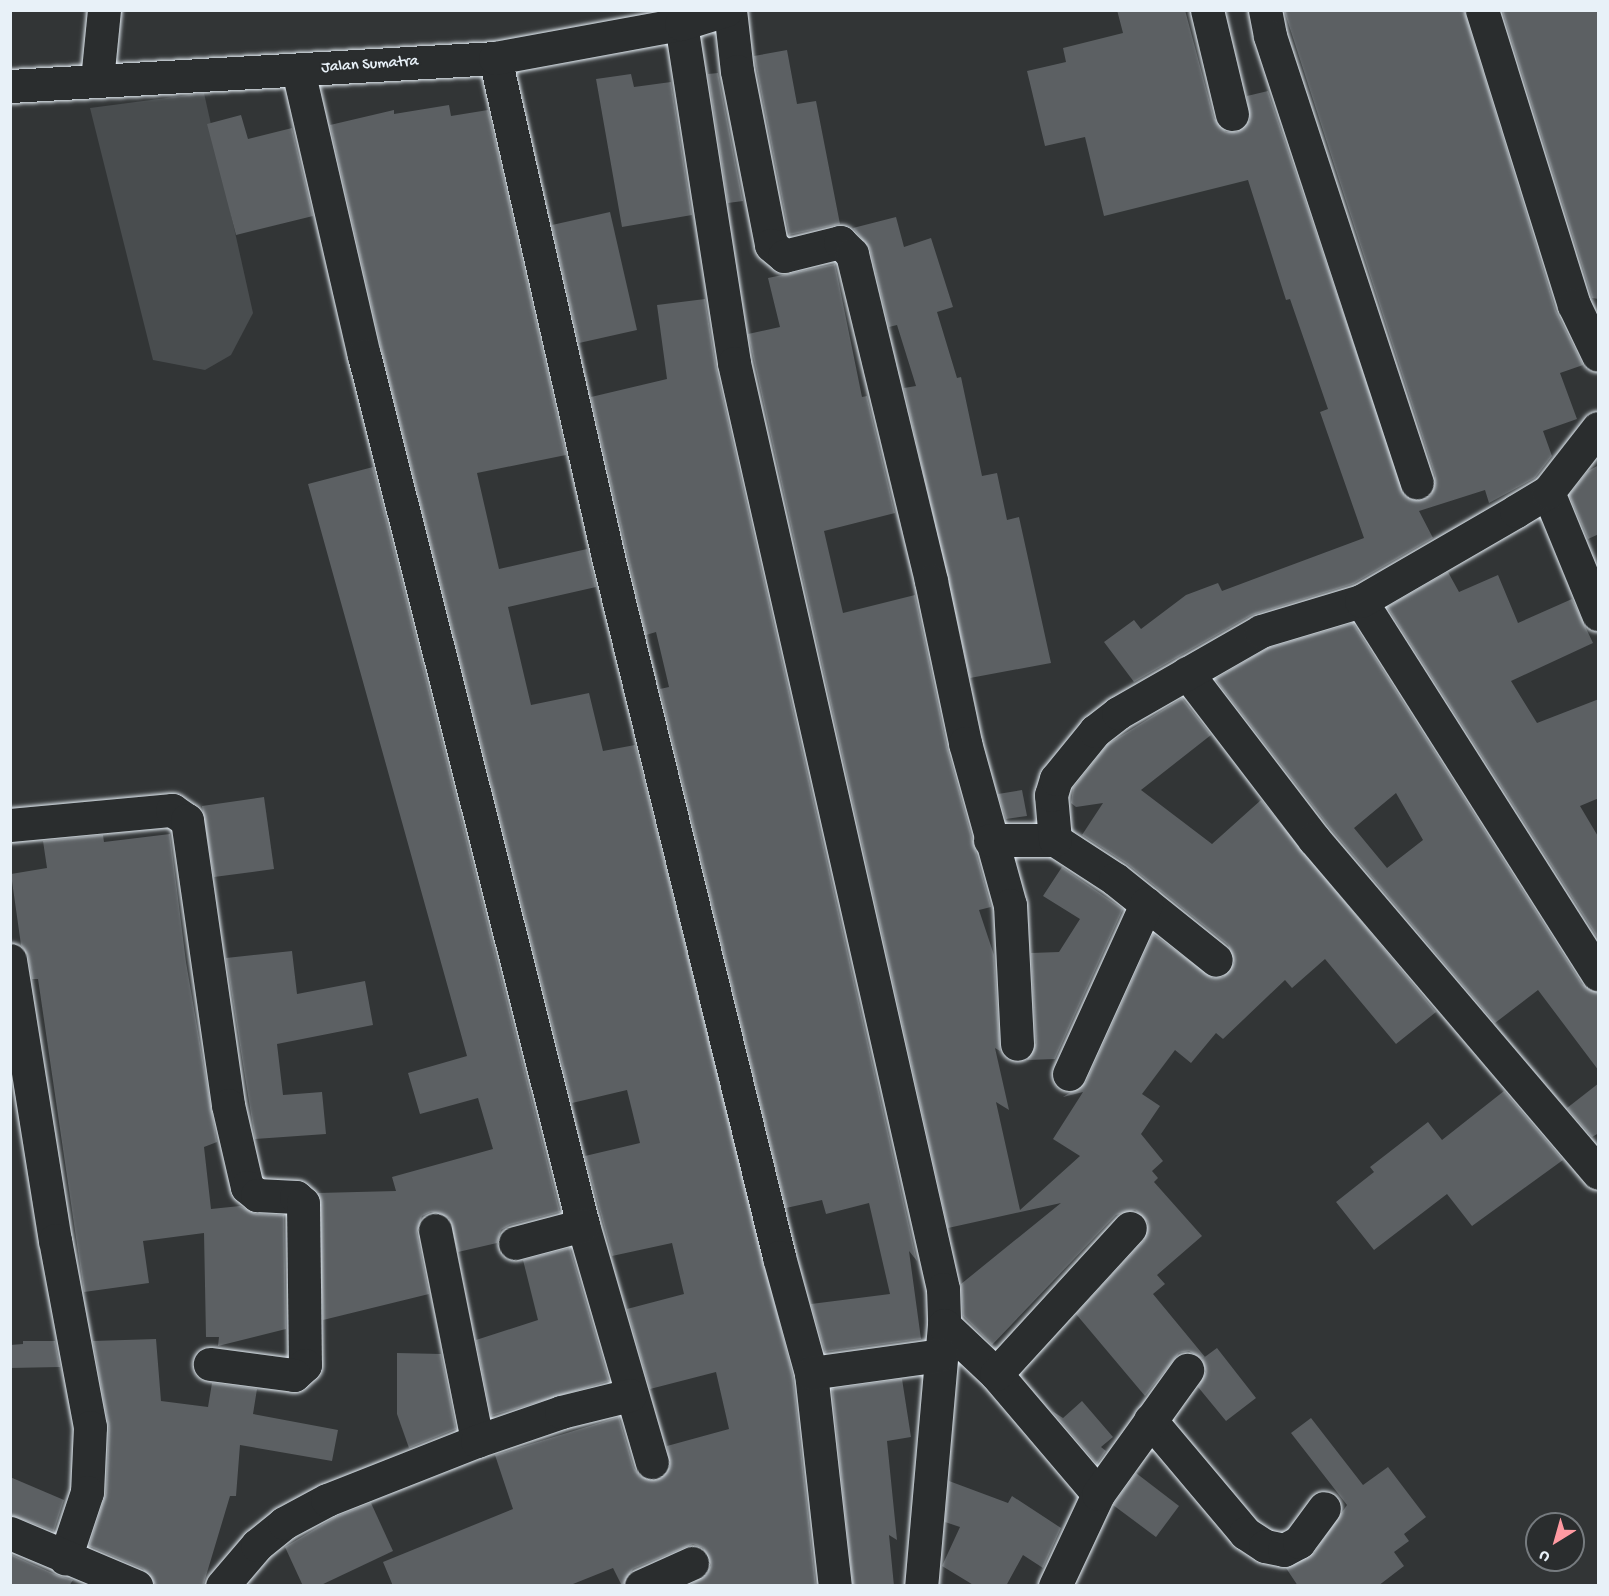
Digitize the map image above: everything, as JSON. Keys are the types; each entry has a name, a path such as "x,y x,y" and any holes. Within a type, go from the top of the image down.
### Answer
{"main road":[{"path":"97,81 104,10"},
{"path":"728,10 737,71 771,244 784,256 840,242 852,254 990,840 1010,905 1017,1044"},
{"name":"Jalan Sumatra","path":"10,86 495,58 681,24 728,10"},
{"path":"1207,10 1232,114"},
{"path":"1265,10 1277,58 1418,482"},
{"path":"1482,10 1574,305 1599,355"},
{"path":"681,24 734,363 934,1238 943,1289 943,1340 921,1586"},
{"path":"495,58 611,568 779,1257 811,1373 835,1586"},
{"path":"298,70 364,355 583,1225 630,1395 652,1462"},
{"path":"1055,840 1051,795 1056,779 1110,719 1261,631 1361,601 1548,492 1599,428"},
{"path":"1548,492 1599,614"},
{"path":"1361,601 1599,974"},
{"path":"1186,673 1314,838 1599,1173"},
{"path":"10,825 172,810 187,820 228,1105 247,1187 257,1196 296,1197 303,1203 305,1365 294,1375 210,1364"},
{"path":"990,840 1055,840 1146,904 1216,960"},
{"path":"1069,1074 1146,904"},
{"path":"10,960 55,1240 90,1427 87,1491 65,1558"},
{"path":"515,1244 583,1225"},
{"path":"996,1374 1130,1228"},
{"path":"435,1230 477,1441"},
{"path":"811,1373 943,1340 996,1374 1098,1494"},
{"path":"1055,1586 1098,1494 1187,1370"},
{"path":"222,1586 257,1545 284,1523 327,1500 477,1441 561,1412 630,1395"},
{"path":"1150,1420 1245,1533 1265,1546 1284,1550 1299,1542 1324,1508"},
{"path":"10,1533 136,1586"},
{"path":"641,1586 692,1563"}],"shaded area":[{"path":"204,93 253,313 231,355 205,370 153,360 90,108"}],"building":[{"path":"1117,10 1185,10 1214,118 1226,132 1237,132 1250,120 1247,96 1268,91 1405,496 1422,500 1431,495 1435,476 1284,10 1464,10 1556,311 1583,365 1560,373 1577,419 1543,431 1552,456 1535,478 1489,503 1485,490 1419,511 1433,538 1353,584 1252,615 1134,682 1104,642 1134,620 1141,629 1186,595 1218,583 1222,591 1364,538 1320,412 1328,409 1290,299 1286,300 1248,180 1104,216 1085,137 1045,146 1027,71 1066,62 1063,48 1123,33"},
{"path":"1502,10 1599,10 1599,299 1592,298"},
{"path":"787,50 797,104 816,101 840,224 789,235 754,56"},
{"path":"718,73 743,201 728,203 708,74"},
{"path":"631,74 634,87 671,82 692,215 622,227 596,79"},
{"path":"449,105 451,116 488,110 566,455 477,473 499,569 587,549 596,587 508,607 531,705 589,693 603,751 635,745 793,1377 816,1586 688,1586 707,1574 711,1565 703,1548 693,1544 633,1569 622,1586 613,1568 568,1586 393,1586 383,1562 513,1509 495,1455 619,1417 634,1468 640,1476 657,1480 670,1467 667,1446 729,1429 716,1372 650,1389 627,1309 684,1294 672,1243 612,1256 585,1156 640,1143 627,1090 572,1103 382,351 330,125 394,110 394,114"},
{"path":"241,115 248,139 292,128 313,216 236,235 207,124"},
{"path":"610,212 637,330 579,343 552,225"},
{"path":"896,217 904,247 931,238 953,307 937,312 957,378 961,377 982,476 997,473 1007,520 1019,517 1051,663 970,678 904,388 916,386 897,325 889,327 870,249 853,228"},
{"path":"835,264 862,397 867,396 895,513 824,531 843,613 915,595 947,747 991,907 979,910 994,955 1000,1051 995,1048 1009,1110 996,1102 1020,1210 1080,1156 1053,1139 1083,1092 1063,1097 1086,1082 1153,934 1213,978 1223,977 1234,963 1228,945 1127,864 1082,835 1103,803 1076,807 1071,803 1073,788 1108,744 1182,698 1211,735 1141,790 1212,844 1261,800 1436,1012 1396,1044 1325,959 1292,988 1285,980 1223,1039 1216,1033 1191,1063 1175,1050 1142,1094 1160,1106 1141,1134 1163,1161 1152,1171 1158,1178 1154,1182 1202,1236 1157,1275 1165,1284 1153,1294 1205,1357 1202,1359 1189,1351 1179,1353 1145,1396 1076,1314 1144,1240 1148,1223 1135,1210 1116,1215 992,1345 963,1316 961,1284 1061,1203 948,1228 748,334 780,327 768,278"},
{"path":"705,299 716,367 917,1261 909,1251 921,1339 825,1352 811,1304 890,1294 869,1203 826,1214 822,1200 786,1208 660,689 669,687 656,632 646,635 591,397 667,379 657,305"},
{"path":"1599,465 1599,534 1588,539 1569,495 1588,471"},
{"path":"373,467 560,1212 510,1225 501,1230 497,1243 458,1252 449,1218 431,1212 422,1216 417,1233 429,1294 323,1320 318,1193 396,1191 392,1177 493,1149 478,1098 420,1114 408,1073 467,1056 308,484"},
{"path":"1448,572 1459,592 1498,575 1518,623 1572,599 1593,643 1511,681 1537,723 1599,699 1599,798 1580,806 1599,838 1599,940 1387,607"},
{"path":"1353,623 1582,984 1599,993 1599,1071 1538,990 1495,1023 1329,827 1215,679 1268,648","holes":["1396,793 1423,840 1387,868 1354,828"]},
{"path":"1022,790 1027,816 1006,819 998,794"},
{"path":"264,797 274,869 214,877 202,806"},
{"path":"170,834 186,962 217,1142 204,1147 211,1209 240,1206 256,1214 284,1215 286,1329 218,1346 219,1337 206,1337 204,1233 143,1241 149,1283 84,1292 38,979 32,979 28,956 21,945 11,874 47,868 43,841 103,835 104,842"},
{"path":"1062,867 1123,909 1055,1059 1027,1060 1036,1043 1031,953 1059,952 1080,919 1043,896"},
{"path":"292,951 297,994 365,981 373,1025 277,1044 283,1095 322,1092 326,1134 255,1139 226,958"},
{"path":"1599,1083 1599,1133 1592,1137 1567,1108"},
{"path":"1504,1091 1563,1160 1472,1226 1447,1194 1374,1250 1336,1202 1374,1172 1370,1167 1428,1122 1442,1140"},
{"path":"570,1248 609,1381 491,1416 476,1340 538,1320 523,1260"},
{"path":"156,1339 161,1401 208,1407 212,1383 257,1389 253,1414 338,1430 332,1461 240,1445 236,1496 230,1496 203,1586 155,1584 143,1569 89,1546 106,1493 109,1428 93,1341"},
{"path":"23,1341 55,1341 60,1367 10,1368 10,1345 23,1344"},
{"path":"1217,1348 1256,1398 1226,1421 1198,1387 1206,1372 1202,1359"},
{"path":"397,1353 441,1354 456,1429 409,1448 397,1414"},
{"path":"902,1379 911,1437 887,1441 897,1540 889,1535 894,1586 853,1586 832,1389"},
{"path":"1082,1401 1113,1437 1101,1447 1106,1451 1097,1464 1052,1411 1063,1418"},
{"path":"1311,1418 1363,1485 1388,1467 1426,1517 1404,1534 1409,1541 1394,1552 1404,1566 1378,1586 1298,1586 1286,1568 1314,1553 1347,1505 1291,1433"},
{"path":"1136,1473 1179,1506 1156,1537 1113,1505"},
{"path":"10,1477 64,1500 54,1531 10,1515"},
{"path":"949,1481 1008,1503 1012,1496 1061,1528 1043,1568 1023,1555 1006,1586 975,1586 942,1566 960,1527 945,1522"},
{"path":"371,1503 393,1551 319,1586 303,1586 285,1547 335,1517"},
{"path":"10,1554 73,1580 69,1586 10,1586"}]}
